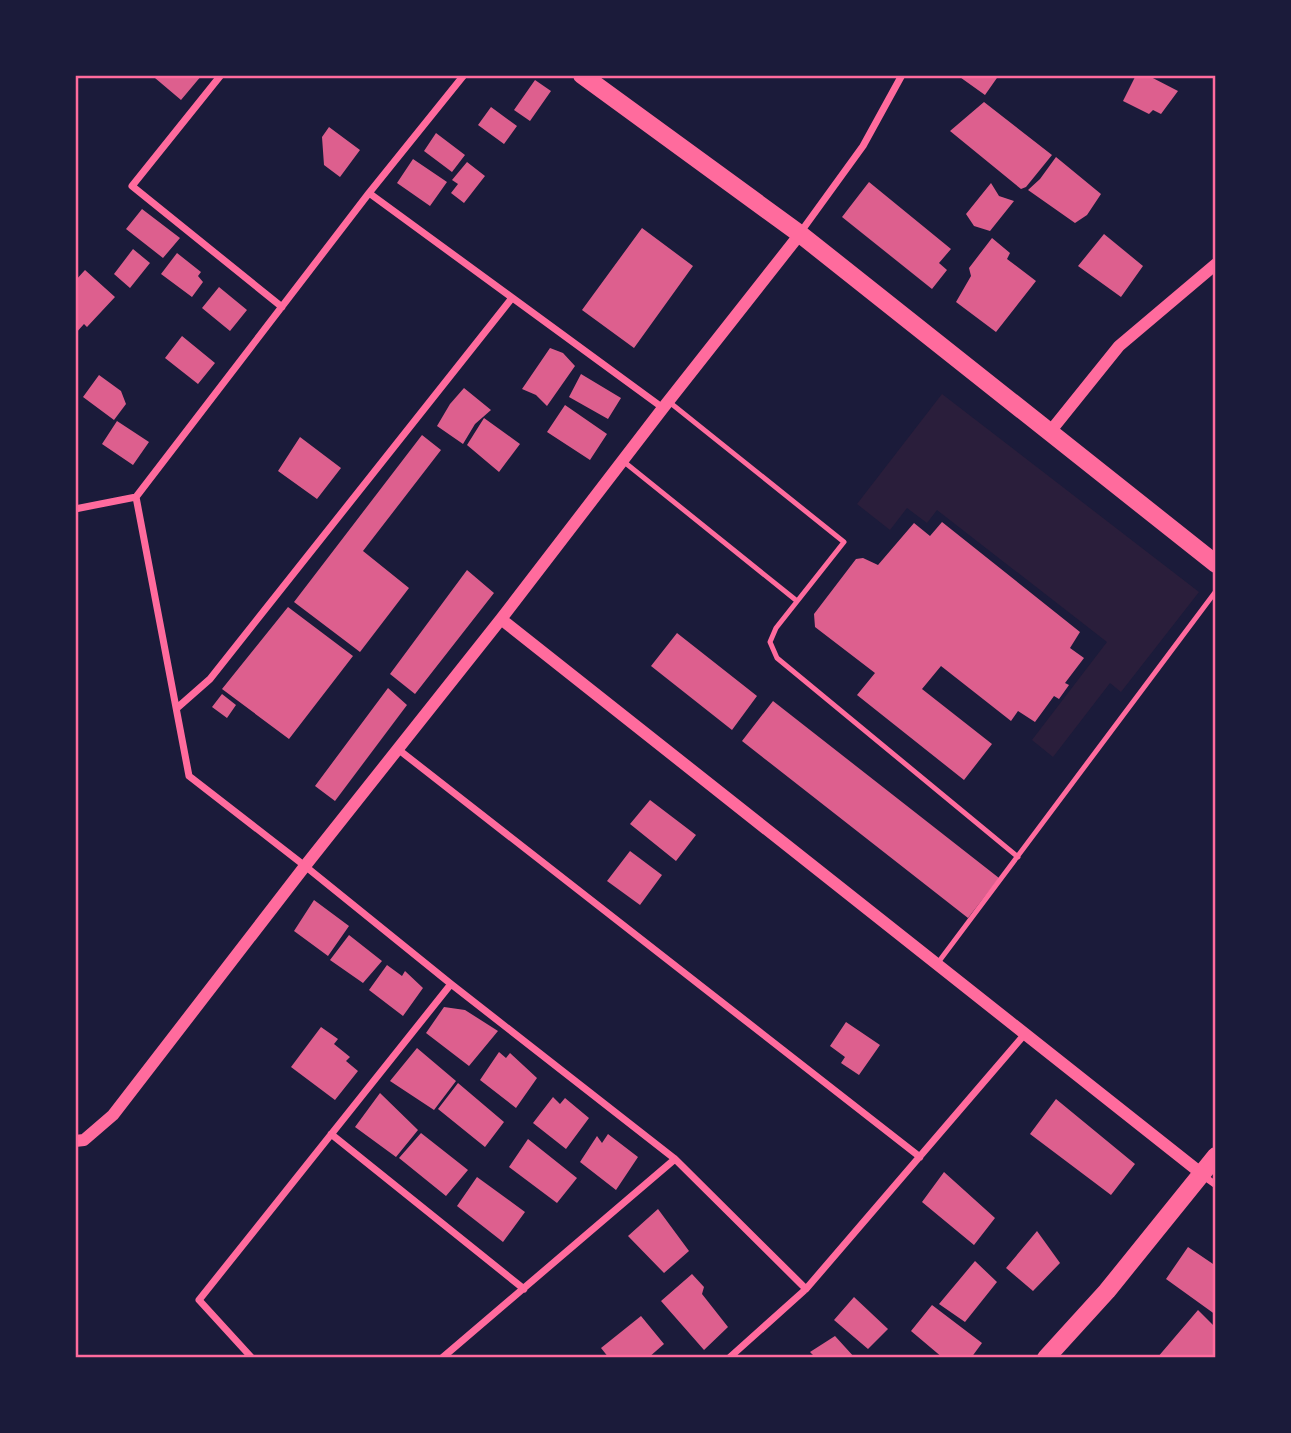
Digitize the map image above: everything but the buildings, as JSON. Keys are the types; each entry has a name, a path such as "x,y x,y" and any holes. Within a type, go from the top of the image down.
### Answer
{"main road":[{"path":"582,75 800,234 1216,564"},
{"path":"1046,1358 1209,1180 1216,1156"}],"street":[{"path":"221,75 132,186 282,307"},
{"path":"75,509 136,497 369,193 464,75"},
{"path":"75,1141 84,1140 113,1115 800,234 863,146 902,75"},
{"path":"369,193 512,298 666,404"},
{"path":"1049,432 1119,346 1216,264"},
{"path":"177,708 210,679 512,298"},
{"path":"136,497 189,776 675,1159 806,1289"},
{"path":"501,619 1209,1180"},
{"path":"399,750 920,1157"},
{"path":"252,1358 199,1300 451,984"},
{"path":"729,1358 806,1289 1025,1034"},
{"path":"331,1134 524,1289"},
{"path":"442,1358 675,1159"}],"lane":[{"path":"666,404 844,542 776,628 771,642 777,658 1018,857"},
{"path":"623,461 797,601"},
{"path":"937,965 1216,591"}],"shaded area":[{"path":"942,394 1199,592 1121,692 1110,683 1053,757 1032,740 1107,642 937,510 927,523 907,508 890,530 857,504"}]}
